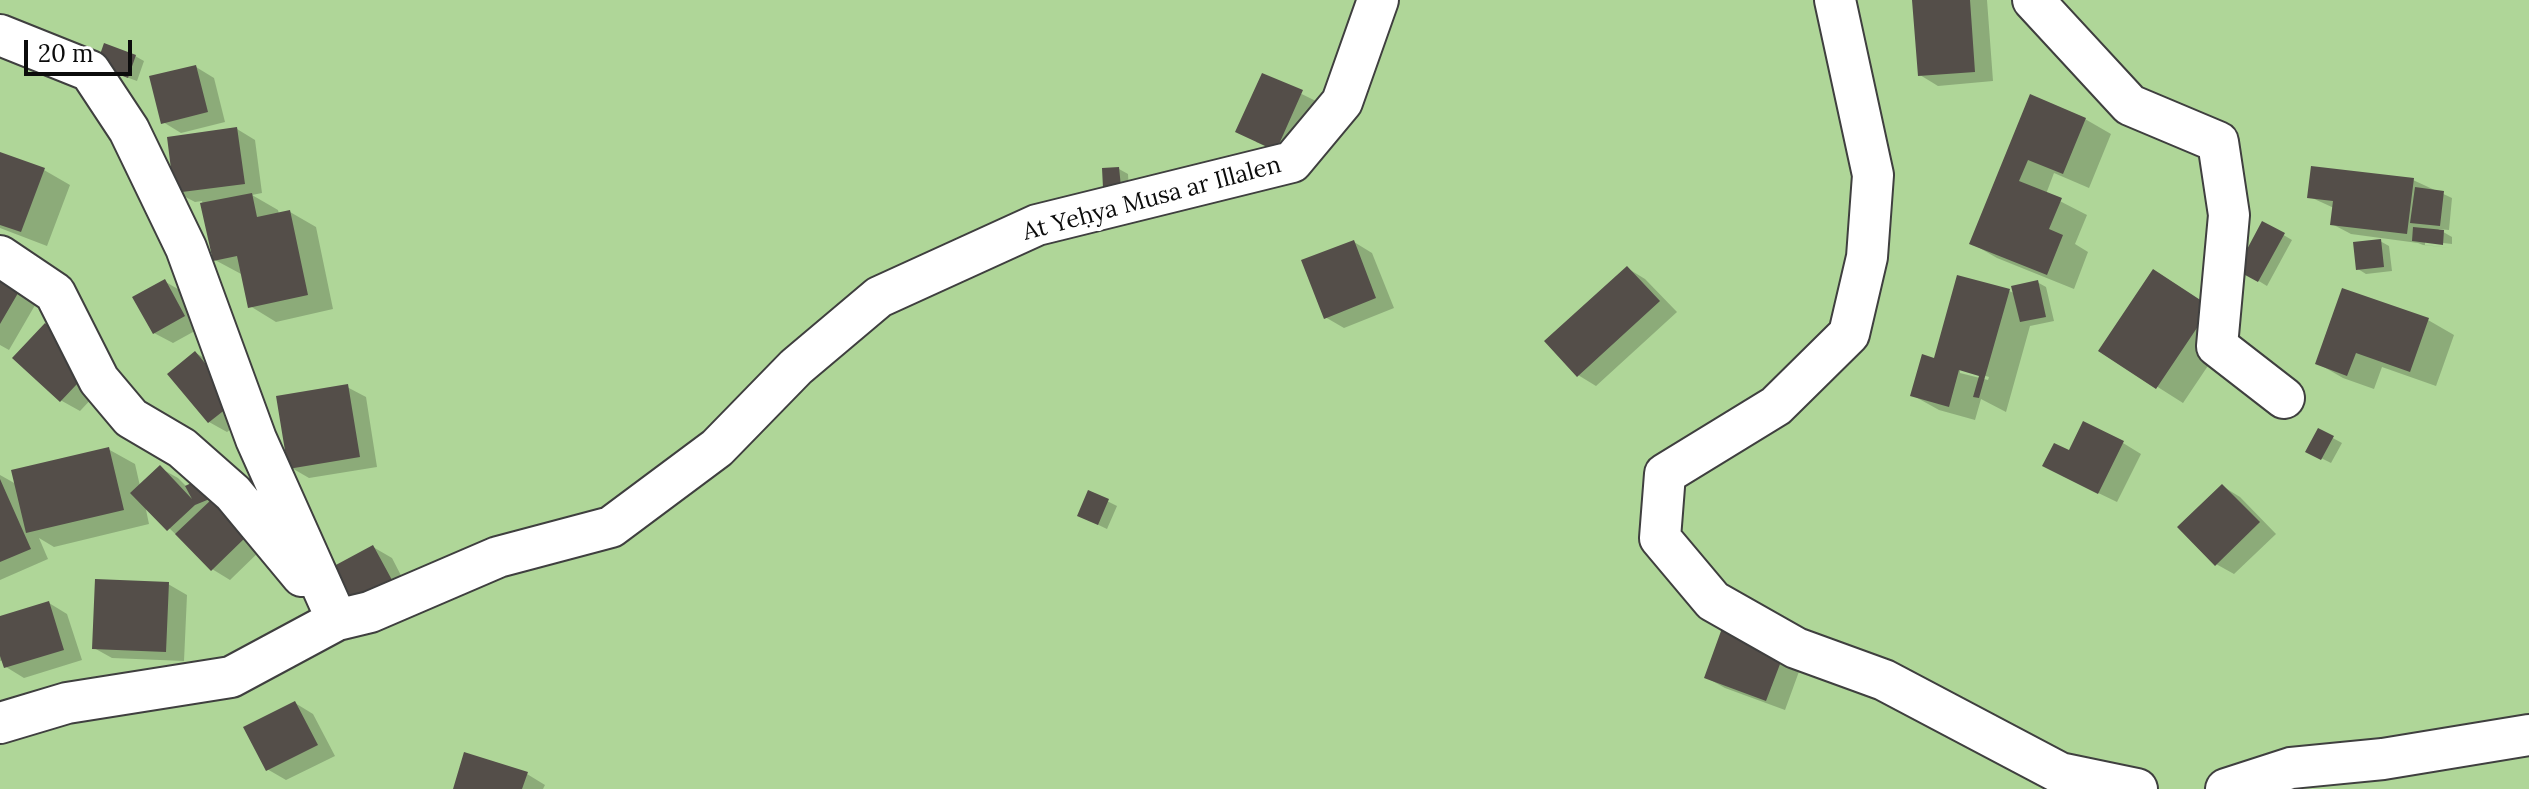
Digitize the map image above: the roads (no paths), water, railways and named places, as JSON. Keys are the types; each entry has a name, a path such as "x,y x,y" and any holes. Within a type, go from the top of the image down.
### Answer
{"street":[{"name":"At Yeḥya Musa ar Illalen","path":"0,723 67,703 231,677 337,620 370,612 498,557 611,527 717,448 796,367 879,297 1037,225 1292,162 1342,102 1378,0"},
{"path":"1835,0 1873,175 1867,257 1849,334 1776,406 1665,474 1660,538 1713,601 1796,648 1884,680 2060,773 2137,789"},
{"path":"2033,0 2130,105 2218,142 2229,215 2217,346 2284,398"},
{"path":"0,35 90,71 129,130 186,248 256,439 337,620"},
{"path":"0,256 55,293 99,380 131,418 182,448 233,493 337,620"},
{"path":"2226,789 2291,768 2383,759 2529,735"}]}
